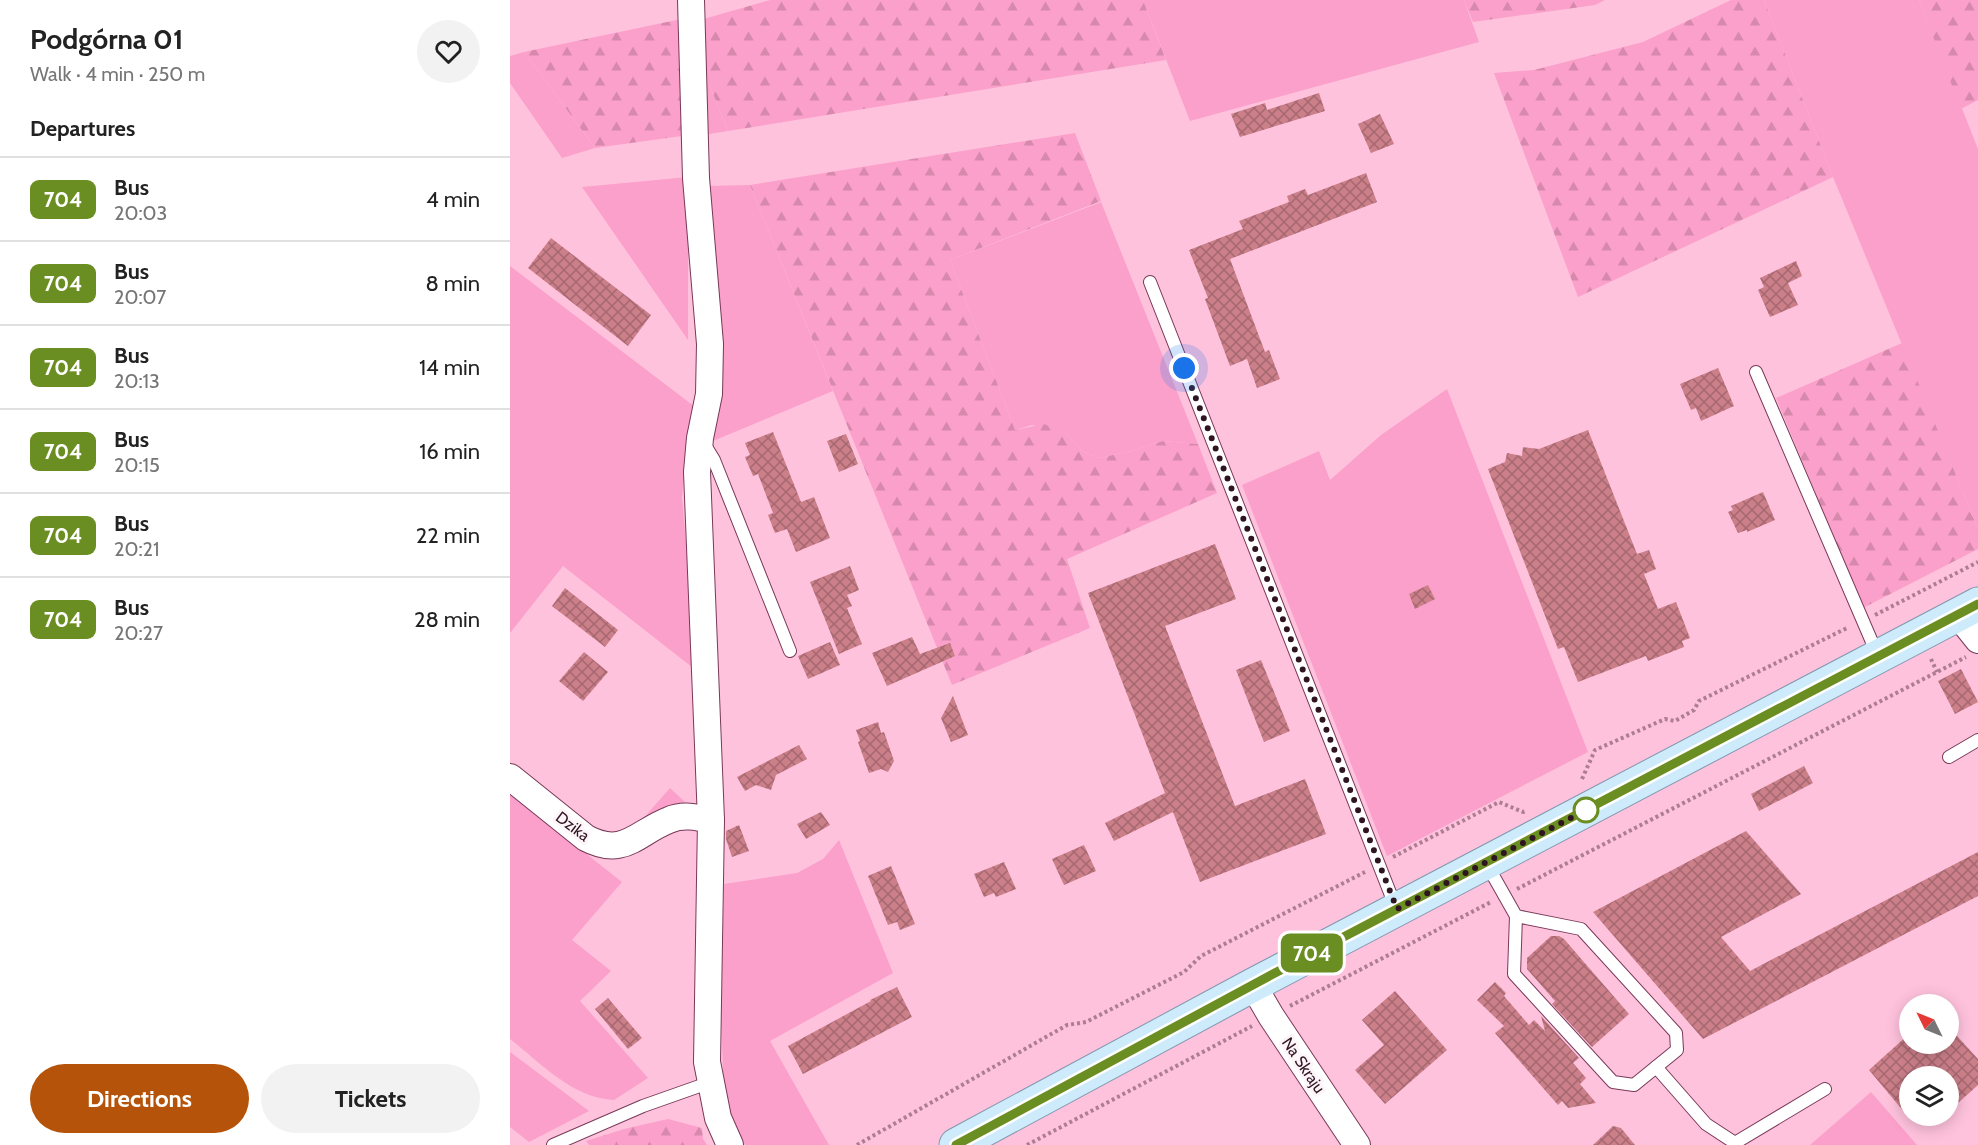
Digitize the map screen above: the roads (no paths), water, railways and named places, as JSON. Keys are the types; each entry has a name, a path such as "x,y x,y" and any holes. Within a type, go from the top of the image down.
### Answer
{"main road":[{"path":"956,1145 1485,862 1968,610"}],"street":[{"path":"692,0 696,178 710,344 709,394 700,438 697,472 711,820 707,1062 718,1118 730,1145"},
{"path":"1968,610 1978,640"},
{"name":"Dzika","path":"510,777 586,838 597,844 625,845 670,819 690,816 711,820"},
{"name":"Na Skraju","path":"1253,985 1271,1016 1357,1145"}],"lane":[{"path":"1150,282 1397,909"},
{"path":"1756,372 1878,657"},
{"path":"700,438 714,460 790,651"},
{"path":"1949,757 1978,740"},
{"path":"1485,862 1516,916 1514,974 1613,1082 1634,1085 1677,1050 1676,1033 1581,929 1516,916"},
{"path":"1656,1067 1706,1124 1736,1143 1825,1089"},
{"path":"553,1145 643,1106 711,1082"}]}
